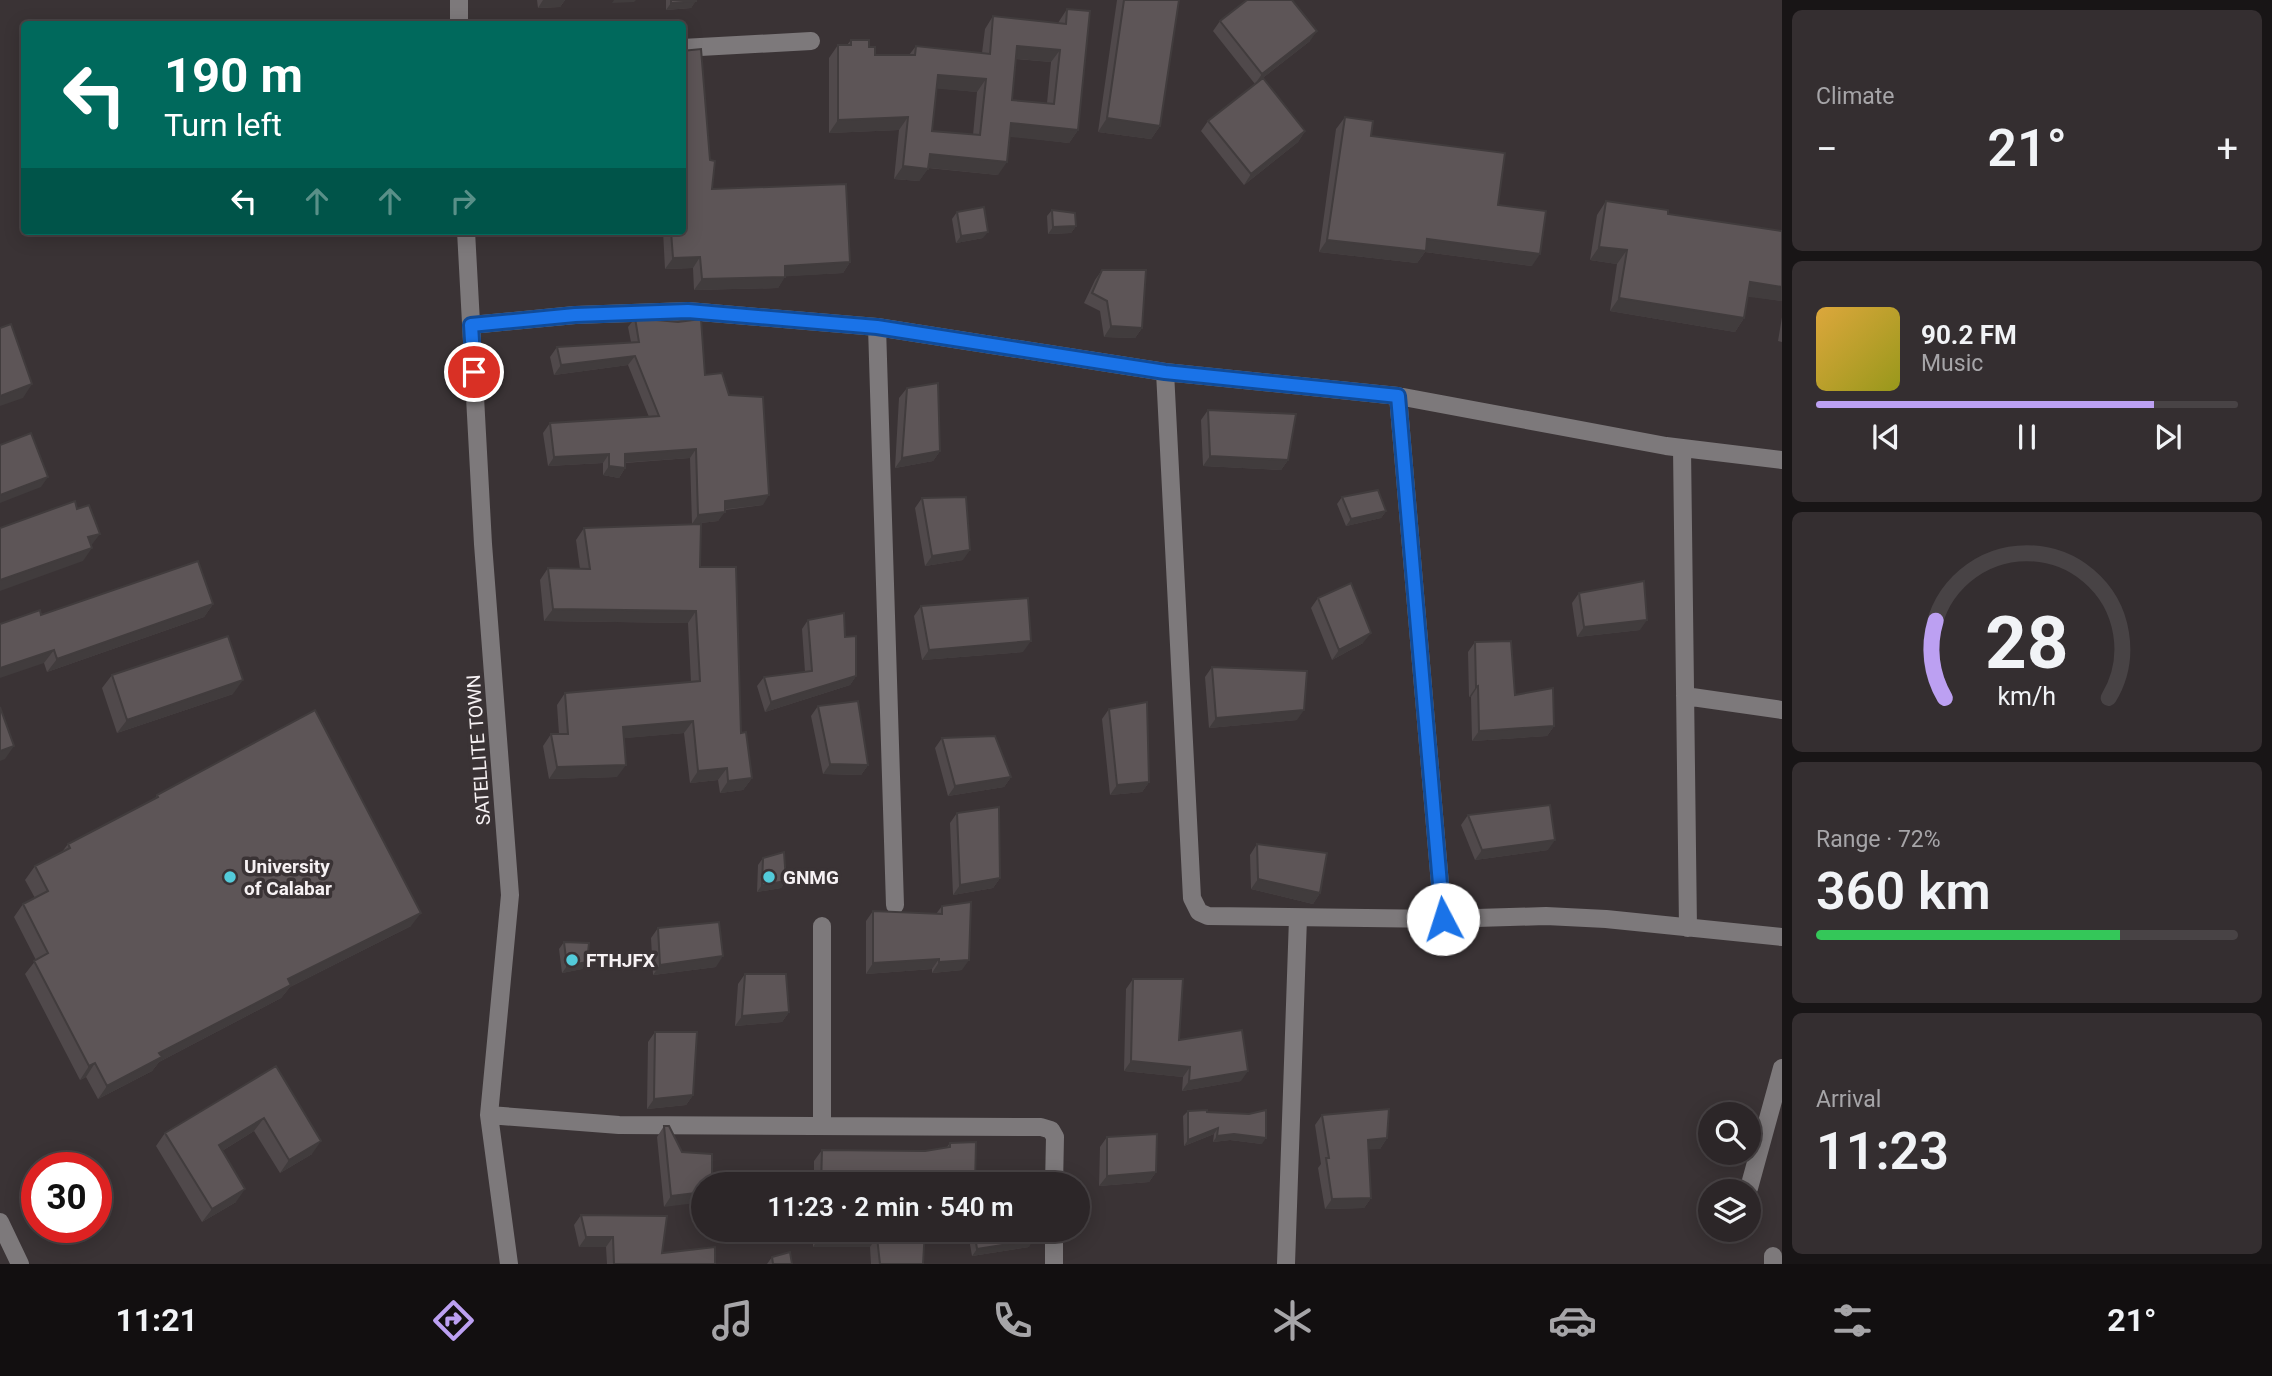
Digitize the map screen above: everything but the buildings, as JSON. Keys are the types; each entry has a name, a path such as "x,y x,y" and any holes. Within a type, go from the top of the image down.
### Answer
{"street":[{"path":"459,0 459,21"},
{"path":"686,48 811,41"},
{"name":"SATELLITE TOWN","path":"466,235 483,544 510,895 489,1115 509,1264"},
{"path":"471,325 575,315 688,311 877,327 1165,372 1398,396 1682,448 1782,460"},
{"path":"877,327 895,905"},
{"path":"1165,372 1192,898 1199,912 1208,916 1298,918 1443,919 1546,916 1782,937"},
{"path":"1398,396 1443,919"},
{"path":"1682,448 1688,928"},
{"path":"1685,696 1782,710"},
{"path":"1286,1264 1298,918"},
{"path":"822,926 822,1126"},
{"path":"1751,1179 1782,1068"},
{"path":"489,1115 619,1125 1041,1127 1052,1130 1055,1137 1054,1172"},
{"path":"0,1222 20,1264"},
{"path":"1054,1242 1054,1264"}],"place":[{"name":"University of Calabar","path":"230,877"},
{"name":"GNMG","path":"769,877"},
{"name":"FTHJFX","path":"572,960"}],"route":[{"path":"474,372 471,325 575,315 688,311 877,327 1165,372 1398,396 1443,919"}]}
